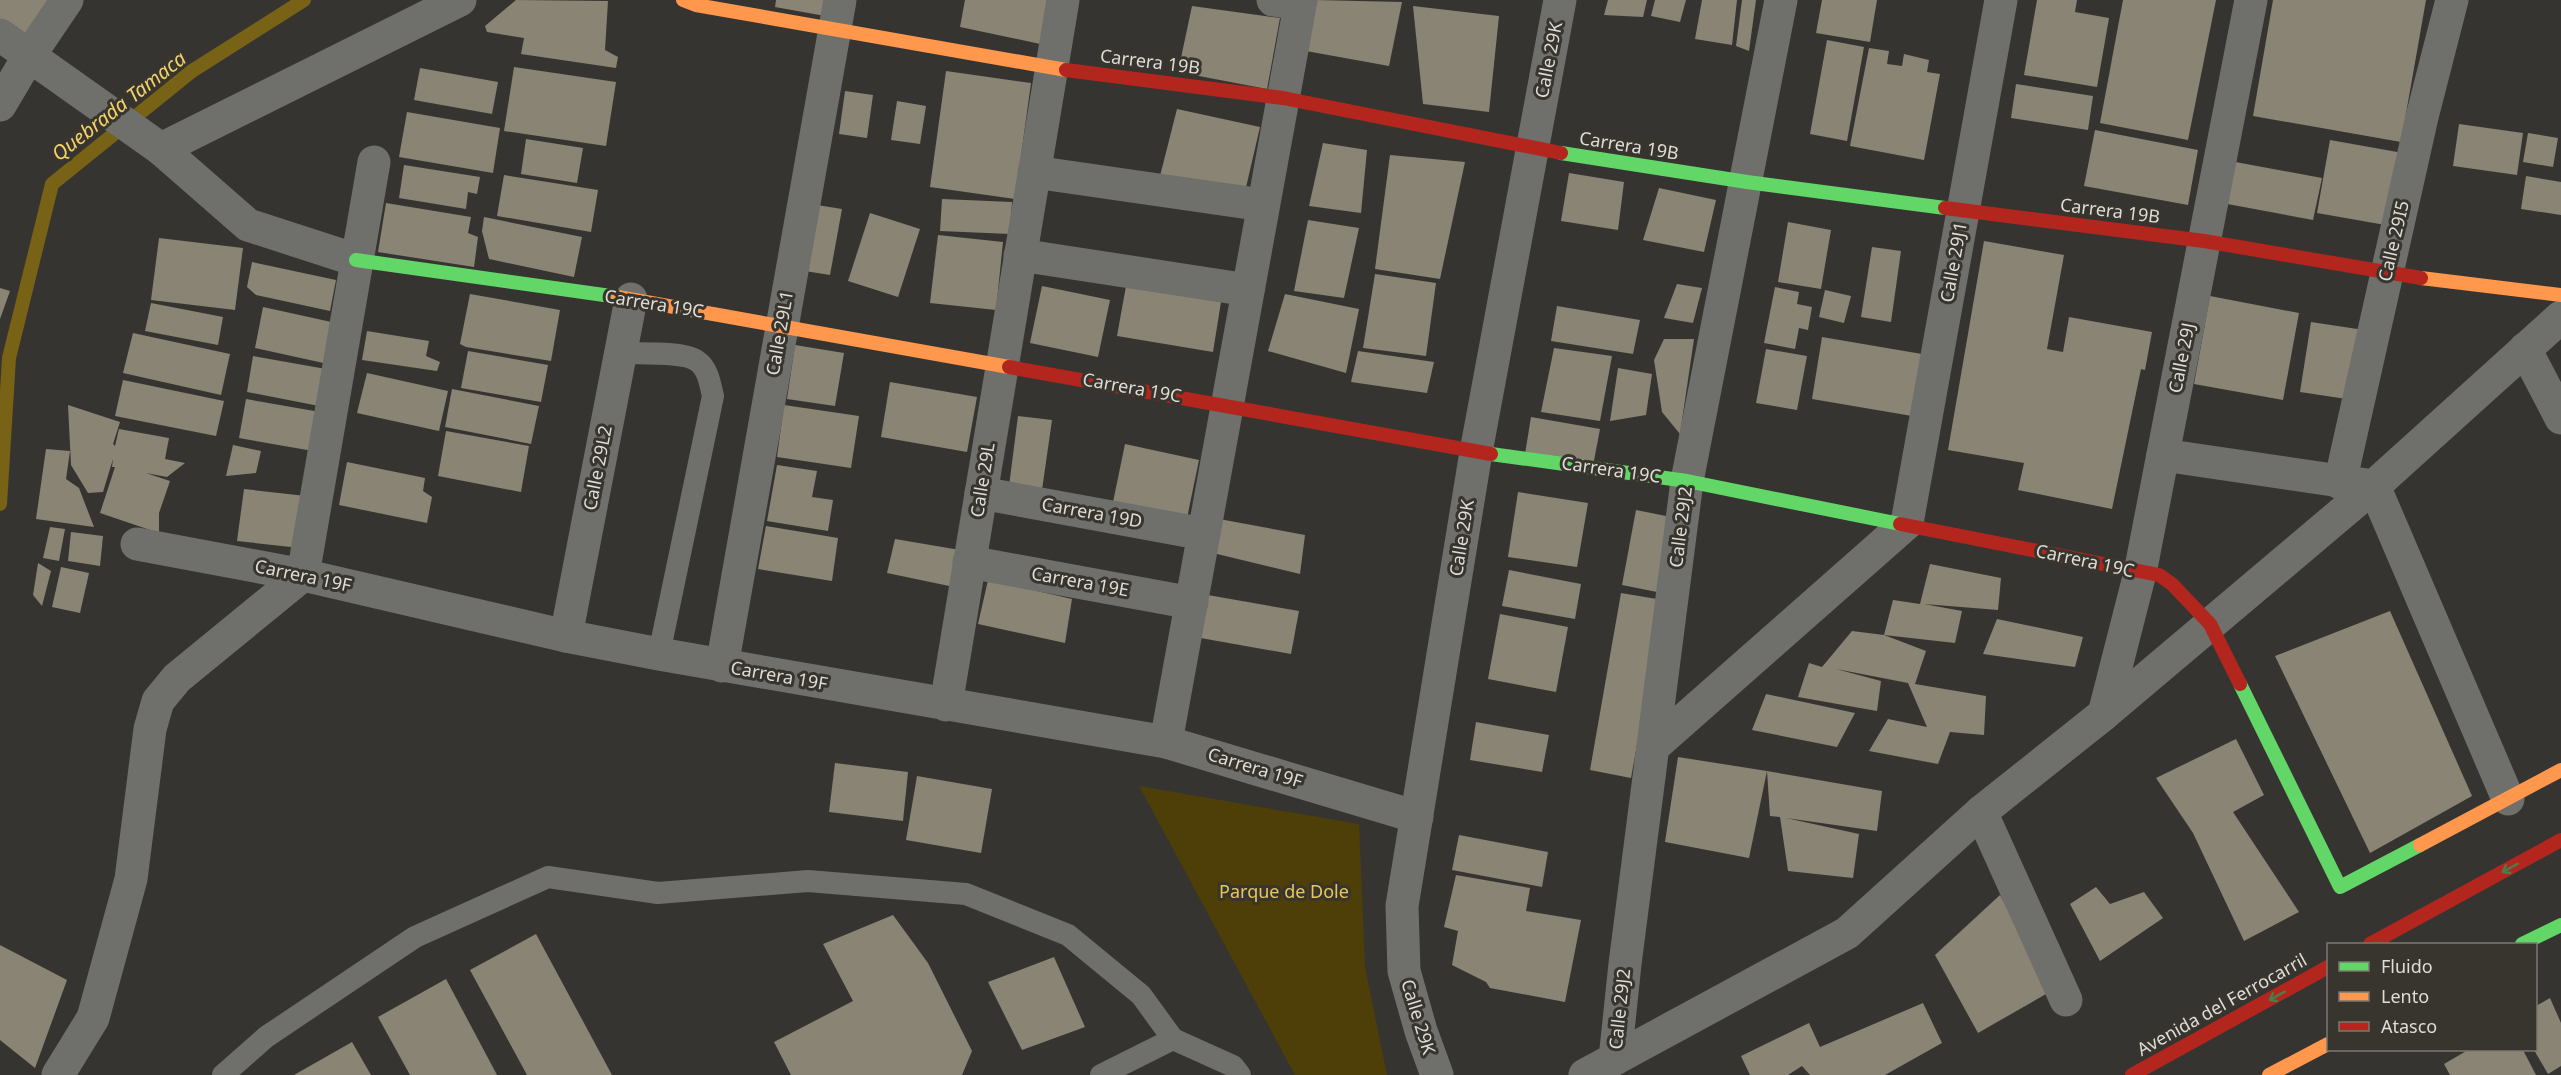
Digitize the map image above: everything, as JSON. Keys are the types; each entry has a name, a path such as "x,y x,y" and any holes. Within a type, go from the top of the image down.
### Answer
{"street":[{"path":"0,105 29,56 67,0"},
{"path":"151,141 460,0"},
{"name":"Carrera 19B","path":"683,0 696,5 837,14 1051,68 1283,98 1532,149 1747,182 2204,241 2387,274 2561,295"},
{"name":"Calle 29L","path":"946,705 1063,0"},
{"name":"Calle 29K","path":"1437,1075 1421,1031 1404,971 1402,906 1476,452 1560,0"},
{"name":"Calle 29J2","path":"1620,1067 1624,964 1687,481 1781,0"},
{"name":"Calle 29J1","path":"1907,523 2001,0"},
{"name":"Calle 29J","path":"2104,714 2140,573 2251,0"},
{"name":"Calle 29I5","path":"2340,483 2422,117 2452,0"},
{"path":"1166,742 1283,98 1291,1"},
{"name":"Calle 29L1","path":"722,666 837,14"},
{"path":"0,35 151,141 248,225 356,260"},
{"path":"58,1075 93,1018 131,879 150,729 158,701 177,678 303,575 374,162"},
{"path":"1034,172 1263,205"},
{"path":"1020,255 1248,290"},
{"name":"Carrera 19C","path":"356,260 631,299 1227,405 1476,452 1687,481 1907,523 2158,575 2172,584 2210,624 2340,887 2508,799"},
{"name":"Calle 29L2","path":"566,636 631,299"},
{"path":"1585,1075 1620,1067 1847,933 1981,812 2104,714 2374,486 2561,317"},
{"path":"2525,349 2561,417"},
{"path":"2163,455 2340,483 2374,486"},
{"path":"2374,486 2508,799 2561,770"},
{"name":"Carrera 19D","path":"981,493 1204,534"},
{"path":"1654,746 1907,523"},
{"name":"Carrera 19F","path":"137,544 303,575 566,636 659,654 1166,742 1417,817"},
{"name":"Carrera 19E","path":"969,562 1192,603"},
{"path":"1981,812 2066,1000"},
{"path":"2374,943 2561,840"},
{"path":"2526,943 2561,925"},
{"name":"Avenida del Ferrocarril","path":"2132,1075 2327,968"},
{"path":"2269,1075 2327,1045"}],"lane":[{"path":"621,353 684,356 698,361 706,372 712,396 659,654"},
{"path":"223,1075 266,1037 415,938 548,877 658,893 808,880 966,894 1068,935 1141,994 1173,1039 1233,1066 1240,1075"},
{"path":"1101,1075 1173,1039"}],"green space":[{"name":"Parque de Dole","path":"1139,786 1359,824 1365,967 1387,1075 1295,1075"}],"building":[{"path":"0,0 48,0 26,40 0,20"},
{"path":"516,0 608,1 605,50 618,57 616,68 521,54 524,38 487,32 485,26"},
{"path":"776,0 828,0 825,16 775,7"},
{"path":"965,0 1054,0 1045,45 960,27"},
{"path":"1315,0 1402,2 1389,66 1306,51"},
{"path":"1608,0 1647,0 1643,17 1604,15"},
{"path":"1655,0 1686,0 1680,22 1651,16"},
{"path":"1702,0 1737,0 1732,45 1695,39"},
{"path":"1742,0 1756,0 1749,51 1736,46"},
{"path":"1822,0 1877,0 1870,42 1816,33"},
{"path":"2037,0 2077,0 2075,12 2109,18 2097,87 2024,75"},
{"path":"2123,0 2216,0 2188,140 2100,123"},
{"path":"2273,0 2426,0 2401,142 2253,116"},
{"path":"1192,6 1280,18 1267,89 1178,72"},
{"path":"1413,6 1499,16 1489,112 1423,104"},
{"path":"1827,40 1864,47 1847,141 1810,134"},
{"path":"1869,48 1889,51 1887,64 1902,66 1904,54 1929,60 1927,72 1940,74 1924,160 1850,146"},
{"path":"514,67 616,82 606,146 504,131"},
{"path":"420,68 498,82 492,114 414,100"},
{"path":"946,71 1031,83 1015,199 930,187"},
{"path":"2016,84 2093,96 2088,130 2011,118"},
{"path":"845,91 873,95 867,138 839,134"},
{"path":"897,101 926,106 920,144 891,140"},
{"path":"1177,109 1260,127 1244,196 1160,176"},
{"path":"407,112 500,128 493,173 399,157"},
{"path":"2459,124 2523,133 2517,175 2453,166"},
{"path":"2095,130 2198,150 2188,205 2084,186"},
{"path":"2528,133 2558,138 2553,167 2523,162"},
{"path":"526,139 583,148 577,183 521,174"},
{"path":"2330,140 2403,153 2391,226 2317,213"},
{"path":"1323,143 1367,150 1361,213 1309,206"},
{"path":"1390,155 1465,162 1440,279 1375,269"},
{"path":"2230,161 2322,178 2313,220 2222,203"},
{"path":"404,165 480,177 477,194 468,192 466,209 399,198"},
{"path":"1569,173 1624,182 1618,230 1561,221"},
{"path":"504,175 598,190 591,232 497,216"},
{"path":"2526,176 2561,182 2561,215 2521,209"},
{"path":"1659,188 1716,200 1704,252 1643,240"},
{"path":"942,199 1012,202 1010,234 940,231"},
{"path":"386,203 471,217 468,233 478,237 474,267 378,252"},
{"path":"817,205 842,209 830,275 805,271"},
{"path":"870,213 920,229 898,297 848,281"},
{"path":"484,217 582,237 574,277 489,259 482,231"},
{"path":"1308,220 1359,228 1344,298 1294,291"},
{"path":"1788,222 1831,230 1821,289 1778,282"},
{"path":"938,235 1003,242 996,310 930,303"},
{"path":"159,238 243,248 235,310 151,300"},
{"path":"1984,241 2064,255 2047,349 2063,352 2069,317 2152,332 2145,370 2141,369 2112,509 2018,490 2024,463 1948,450"},
{"path":"1872,247 1901,251 1891,322 1861,317"},
{"path":"252,262 336,280 330,311 256,295 247,287"},
{"path":"1375,274 1436,283 1426,356 1363,348"},
{"path":"1677,284 1702,288 1693,323 1664,318"},
{"path":"1042,286 1110,300 1098,357 1030,343"},
{"path":"1126,286 1221,302 1213,352 1117,336"},
{"path":"1775,287 1799,292 1797,304 1812,307 1808,330 1799,328 1795,349 1764,343"},
{"path":"0,288 10,291 0,319"},
{"path":"1825,290 1851,296 1844,323 1819,317"},
{"path":"470,294 560,310 551,361 466,347 460,344"},
{"path":"1285,294 1359,309 1346,373 1268,351"},
{"path":"2210,296 2299,313 2283,400 2194,384"},
{"path":"151,303 223,317 218,345 145,331"},
{"path":"1557,306 1640,320 1633,354 1551,341"},
{"path":"263,307 336,323 328,364 255,348"},
{"path":"2311,322 2364,330 2353,400 2300,392"},
{"path":"367,331 429,341 426,356 440,362 437,371 362,360"},
{"path":"133,333 230,354 221,395 123,373"},
{"path":"1822,337 1922,354 1912,416 1812,399"},
{"path":"1664,339 1694,339 1680,434 1662,412 1654,360"},
{"path":"795,345 844,353 835,406 787,399"},
{"path":"1554,348 1612,356 1600,421 1541,412"},
{"path":"1766,349 1807,356 1797,410 1756,403"},
{"path":"468,351 548,365 541,402 461,388"},
{"path":"1358,351 1434,362 1427,393 1351,382"},
{"path":"253,356 326,369 319,406 247,392"},
{"path":"1618,368 1652,374 1646,415 1610,421"},
{"path":"367,373 448,391 439,431 357,413"},
{"path":"123,380 224,401 216,436 115,416"},
{"path":"890,382 977,397 967,452 881,437"},
{"path":"452,389 539,406 531,444 445,427"},
{"path":"246,399 320,412 313,451 239,438"},
{"path":"68,405 120,422 113,444 115,446 119,429 169,438 165,459 185,463 167,477 146,473 170,481 159,513 159,533 100,513 115,467 112,467 113,459 103,492 88,493 71,465"},
{"path":"784,405 859,416 851,468 777,457"},
{"path":"1018,416 1052,420 1042,490 1009,486"},
{"path":"1531,417 1600,429 1593,466 1525,454"},
{"path":"446,431 529,446 521,492 438,476"},
{"path":"1125,444 1199,460 1187,518 1113,502"},
{"path":"233,445 261,451 256,473 226,476"},
{"path":"46,449 70,451 66,479 79,488 94,527 36,519"},
{"path":"347,462 425,478 423,491 432,497 427,523 339,505"},
{"path":"777,465 817,471 812,497 833,500 828,531 767,521"},
{"path":"244,489 306,496 300,548 237,541"},
{"path":"1518,492 1588,503 1577,567 1508,557"},
{"path":"1636,510 1676,518 1662,593 1622,585"},
{"path":"1219,519 1305,535 1300,574 1213,553"},
{"path":"766,526 838,538 832,581 758,569"},
{"path":"50,527 65,529 59,561 43,558"},
{"path":"71,532 103,536 100,566 68,561"},
{"path":"895,539 960,550 954,587 887,573"},
{"path":"38,563 51,571 42,606 33,595"},
{"path":"1930,564 2001,578 1998,610 1924,604 1962,611 1955,643 1884,635 1893,600 1920,604"},
{"path":"61,567 89,573 80,613 52,607"},
{"path":"1509,570 1581,584 1575,619 1502,606"},
{"path":"988,580 1072,599 1065,643 978,624"},
{"path":"1621,593 1663,600 1631,778 1590,770"},
{"path":"1202,594 1299,611 1291,654 1195,637"},
{"path":"2390,611 2472,796 2370,853 2275,656"},
{"path":"1500,614 1568,627 1556,692 1488,679"},
{"path":"1997,619 2083,637 2075,667 1983,654"},
{"path":"1852,631 1884,635 1926,651 1915,684 1986,696 1984,735 1950,732 1938,764 1869,751 1888,719 1927,727 1908,683 1836,669 1881,681 1877,711 1798,697 1809,663 1822,667"},
{"path":"1766,694 1855,713 1837,747 1752,730"},
{"path":"1476,722 1549,735 1542,772 1470,760"},
{"path":"2236,739 2264,795 2233,812 2299,912 2244,941 2193,833 2156,778"},
{"path":"1678,757 1767,771 1749,858 1665,842"},
{"path":"835,763 908,772 903,821 829,812"},
{"path":"1767,771 1882,791 1877,831 1786,818 1859,834 1853,878 1788,871 1780,817 1770,816"},
{"path":"917,776 992,789 981,853 906,840"},
{"path":"1459,835 1548,852 1542,887 1452,870"},
{"path":"1456,875 1530,888 1526,911 1581,920 1565,1002 1490,988 1486,982 1452,965 1458,931 1444,927"},
{"path":"2096,887 2110,904 2144,892 2163,918 2100,961 2070,904"},
{"path":"2000,895 2053,990 1978,1033 1935,955"},
{"path":"893,915 928,963 972,1051 962,1075 791,1075 774,1042 853,1001 823,944"},
{"path":"536,934 612,1075 527,1075 470,970"},
{"path":"0,945 67,980 35,1068 0,1040"},
{"path":"1054,957 1085,1027 1022,1050 988,982"},
{"path":"446,979 497,1075 410,1075 378,1017"},
{"path":"2550,998 2561,1023 2561,1066 2548,1074 2535,1051 2537,1051 2537,1005"},
{"path":"1923,1003 1942,1043 1885,1075 1810,1075 1802,1066 1788,1075 1750,1075 1741,1056 1809,1023 1820,1047"},
{"path":"352,1042 371,1075 294,1075"},
{"path":"2466,1051 2524,1051 2536,1075 2450,1075 2444,1064"}],"waterway":[{"name":"Quebrada Tamaca","path":"0,504 9,358 52,184 192,71 304,0"}],"traffic: fast":[{"path":"1561,153 1747,182 1945,208"},
{"path":"356,260 618,297"},
{"path":"1491,454 1687,481 1900,524"},
{"path":"2240,684 2340,887 2420,845"},
{"path":"2524,943 2561,925"}],"traffic: slow":[{"path":"683,0 696,5 1066,70"},
{"path":"2421,278 2561,295"},
{"path":"618,297 1009,367"},
{"path":"2420,845 2561,770"},
{"path":"2269,1075 2327,1045"}],"traffic: jam":[{"path":"1066,70 1283,98 1561,153"},
{"path":"1945,208 2204,241 2421,278"},
{"path":"1009,367 1491,454"},
{"path":"1900,524 2159,575 2172,584 2210,624 2240,684"},
{"path":"2372,943 2561,840"},
{"path":"2132,1075 2327,968"}]}
